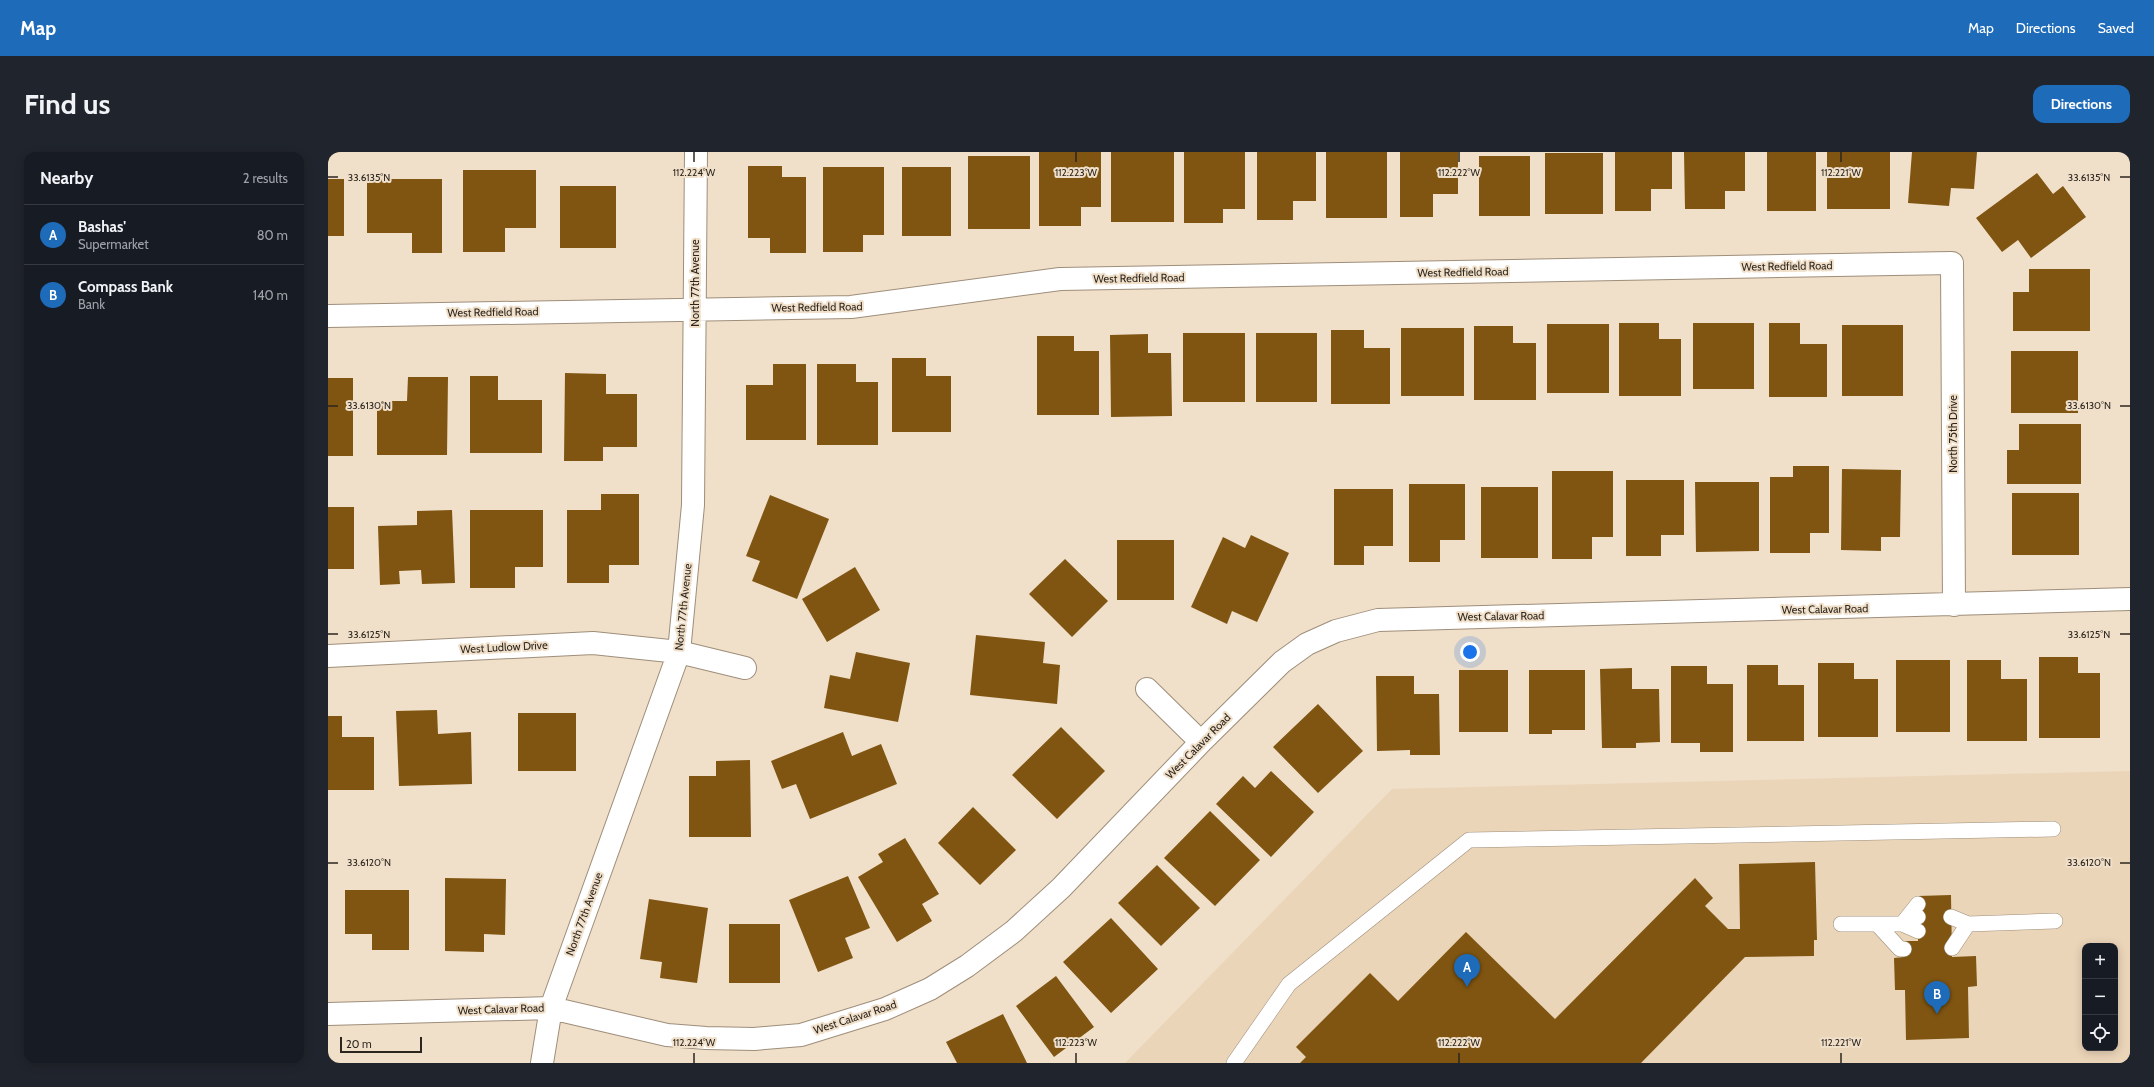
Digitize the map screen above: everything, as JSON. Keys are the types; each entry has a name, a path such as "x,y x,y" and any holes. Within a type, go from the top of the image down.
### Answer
{"street":[{"name":"North 77th Avenue","path":"542,1063 550,1008 679,652 693,505 696,152"},
{"name":"West Redfield Road","path":"328,316 851,307 1060,279 1952,263"},
{"name":"North 75th Drive","path":"1952,263 1954,605"},
{"name":"West Calavar Road","path":"328,1014 550,1008 667,1035 706,1038 754,1039 801,1035 885,1009 930,989 967,966 1014,931 1061,888 1201,742 1282,662 1307,644 1336,630 1378,620 2130,599"},
{"name":"West Ludlow Drive","path":"328,656 593,643 679,652 745,668"},
{"path":"1148,689 1201,742"}],"lane":[{"path":"1234,1063 1289,984 1470,840 2053,829"},
{"path":"1951,917 1968,924 2055,921"},
{"path":"1841,924 1902,924 1918,918 1902,924"},
{"path":"1877,924 1900,949 1904,949"},
{"path":"1952,948 1968,924"}],"shaded area":[{"path":"2130,771 2130,1063 1125,1063 1392,789"}],"building":[{"path":"1039,152 1101,152 1101,207 1081,207 1081,226 1039,226"},
{"path":"1111,152 1174,152 1174,222 1111,222"},
{"path":"1184,152 1245,152 1245,209 1223,209 1223,223 1184,223"},
{"path":"1257,152 1316,152 1316,201 1293,201 1293,220 1257,220"},
{"path":"1326,152 1387,152 1387,218 1326,218"},
{"path":"1400,152 1458,152 1458,194 1433,194 1433,217 1400,217"},
{"path":"1615,152 1672,152 1672,189 1651,189 1651,211 1615,211"},
{"path":"1684,152 1745,152 1745,191 1725,191 1725,209 1685,209"},
{"path":"1767,152 1816,152 1816,211 1767,211"},
{"path":"1827,152 1890,152 1890,209 1827,209"},
{"path":"1912,152 1977,152 1974,189 1951,188 1949,206 1908,203"},
{"path":"1545,153 1603,153 1603,214 1545,214"},
{"path":"968,156 1030,156 1030,229 968,229"},
{"path":"1479,156 1530,156 1530,216 1479,216"},
{"path":"748,166 782,166 782,177 806,177 806,253 770,253 770,238 748,238"},
{"path":"823,167 884,167 884,235 863,235 863,252 823,252"},
{"path":"902,167 951,167 951,236 902,236"},
{"path":"463,170 536,170 536,228 505,228 505,252 463,252"},
{"path":"2037,173 2053,194 2063,186 2086,217 2031,258 2018,240 2002,252 1976,218"},
{"path":"328,179 344,179 344,236 328,236"},
{"path":"367,179 442,179 442,253 412,253 412,233 367,233"},
{"path":"560,186 616,186 616,248 560,248"},
{"path":"2029,269 2090,269 2090,331 2013,331 2013,292 2029,292"},
{"path":"1619,323 1659,323 1659,339 1681,339 1681,396 1619,396"},
{"path":"1693,323 1754,323 1754,389 1693,389"},
{"path":"1769,323 1800,323 1800,344 1827,344 1827,397 1769,397"},
{"path":"1547,324 1609,324 1609,393 1547,393"},
{"path":"1842,325 1903,325 1903,396 1842,396"},
{"path":"1474,326 1513,326 1513,343 1536,343 1536,400 1474,400"},
{"path":"1401,328 1464,328 1464,396 1401,396"},
{"path":"1331,330 1364,330 1364,348 1390,348 1390,404 1331,404"},
{"path":"1183,333 1245,333 1245,402 1183,402"},
{"path":"1256,333 1317,333 1317,402 1256,402"},
{"path":"1148,334 1148,353 1171,353 1172,416 1111,417 1110,335"},
{"path":"1037,336 1074,336 1074,351 1099,351 1099,415 1037,415"},
{"path":"2011,351 2078,351 2078,413 2011,413"},
{"path":"892,358 926,358 926,376 951,376 951,432 892,432"},
{"path":"773,364 806,364 806,440 746,440 746,385 773,385"},
{"path":"817,364 856,364 856,382 878,382 878,445 817,445"},
{"path":"565,373 606,374 606,394 637,394 637,447 603,447 603,461 564,461"},
{"path":"470,376 498,376 498,400 542,400 542,453 470,453"},
{"path":"408,377 448,377 447,455 377,455 377,401 407,401"},
{"path":"328,378 353,378 353,456 328,456"},
{"path":"2019,424 2081,424 2081,484 2007,484 2007,450 2019,450"},
{"path":"1793,466 1829,466 1829,533 1810,533 1810,553 1770,553 1770,477 1793,477"},
{"path":"1842,469 1901,470 1900,537 1881,537 1881,551 1841,550"},
{"path":"1552,471 1613,471 1613,537 1592,537 1592,559 1552,559"},
{"path":"1626,480 1684,480 1684,535 1661,535 1661,556 1626,556"},
{"path":"1695,482 1759,482 1759,551 1696,552"},
{"path":"1409,484 1465,484 1465,540 1440,540 1440,562 1409,562"},
{"path":"1481,487 1538,487 1538,558 1481,558"},
{"path":"1334,489 1393,489 1393,546 1364,546 1364,565 1334,565"},
{"path":"2012,493 2079,493 2079,555 2012,555"},
{"path":"601,494 639,494 639,565 609,565 609,583 567,583 567,510 601,510"},
{"path":"770,495 829,519 797,599 752,581 760,561 746,556"},
{"path":"328,507 354,507 354,569 328,569"},
{"path":"452,510 455,583 422,584 421,570 399,571 400,584 380,585 378,526 417,525 417,511"},
{"path":"470,510 543,510 543,567 515,567 515,588 470,588"},
{"path":"1251,535 1289,553 1257,622 1232,611 1227,624 1191,607 1223,537 1245,548"},
{"path":"1117,540 1174,540 1174,600 1117,600"},
{"path":"1065,559 1108,601 1072,637 1029,594"},
{"path":"855,567 880,610 827,642 802,599"},
{"path":"976,635 1045,642 1043,663 1060,665 1057,704 970,695"},
{"path":"856,652 910,663 898,722 824,708 830,675 850,679"},
{"path":"2039,657 2078,657 2078,673 2100,673 2100,738 2039,738"},
{"path":"1896,660 1950,660 1950,732 1896,732"},
{"path":"1967,660 2001,660 2001,679 2027,679 2027,741 1967,741"},
{"path":"1818,663 1854,663 1854,679 1878,679 1878,737 1818,737"},
{"path":"1747,665 1778,665 1778,685 1804,685 1804,741 1747,741"},
{"path":"1671,666 1707,666 1707,684 1733,684 1733,752 1700,752 1700,743 1671,743"},
{"path":"1632,668 1632,689 1659,689 1660,742 1636,743 1636,748 1602,748 1600,669"},
{"path":"1459,670 1508,670 1508,732 1459,732"},
{"path":"1529,670 1585,670 1585,730 1552,730 1552,734 1529,734"},
{"path":"1376,676 1414,676 1414,694 1439,694 1440,755 1410,755 1410,750 1377,751"},
{"path":"1318,704 1363,751 1318,793 1273,747"},
{"path":"437,710 438,734 471,732 472,784 399,786 396,711"},
{"path":"518,713 576,713 576,771 518,771"},
{"path":"328,716 342,716 342,737 374,737 374,790 328,790"},
{"path":"1061,727 1105,771 1057,819 1012,775"},
{"path":"843,732 852,756 881,744 897,784 810,819 796,784 782,789 771,761"},
{"path":"750,760 751,837 689,837 689,776 716,776 716,761"},
{"path":"1271,771 1314,812 1271,857 1216,804 1243,776 1255,788"},
{"path":"973,807 1016,850 980,885 938,843"},
{"path":"1210,811 1260,860 1215,906 1164,858"},
{"path":"905,838 939,894 922,904 932,921 897,942 858,877 883,862 878,854"},
{"path":"1815,862 1817,940 1814,940 1814,956 1745,957 1641,1063 1300,1063 1306,1057 1296,1047 1370,973 1398,1001 1466,932 1555,1019 1695,878 1713,898 1705,906 1728,929 1740,929 1739,864"},
{"path":"1157,865 1200,908 1161,946 1118,903"},
{"path":"848,876 870,928 845,938 853,958 818,972 789,900"},
{"path":"445,878 506,879 505,935 484,934 484,952 445,951"},
{"path":"345,890 409,890 409,950 372,950 372,934 345,934"},
{"path":"1951,895 1952,957 1976,956 1977,986 1968,987 1969,1038 1906,1040 1905,990 1895,990 1894,958 1904,957 1904,941 1918,941 1918,896"},
{"path":"649,899 708,908 697,983 660,978 662,962 640,959"},
{"path":"1111,918 1158,969 1111,1013 1063,962"},
{"path":"729,924 780,924 780,983 729,983"},
{"path":"1056,976 1094,1027 1054,1057 1016,1006"},
{"path":"1003,1014 1027,1063 957,1063 946,1042"}],"place":[{"name":"Bashas'","path":"1467,987"},
{"name":"Compass Bank","path":"1937,1014"}]}
